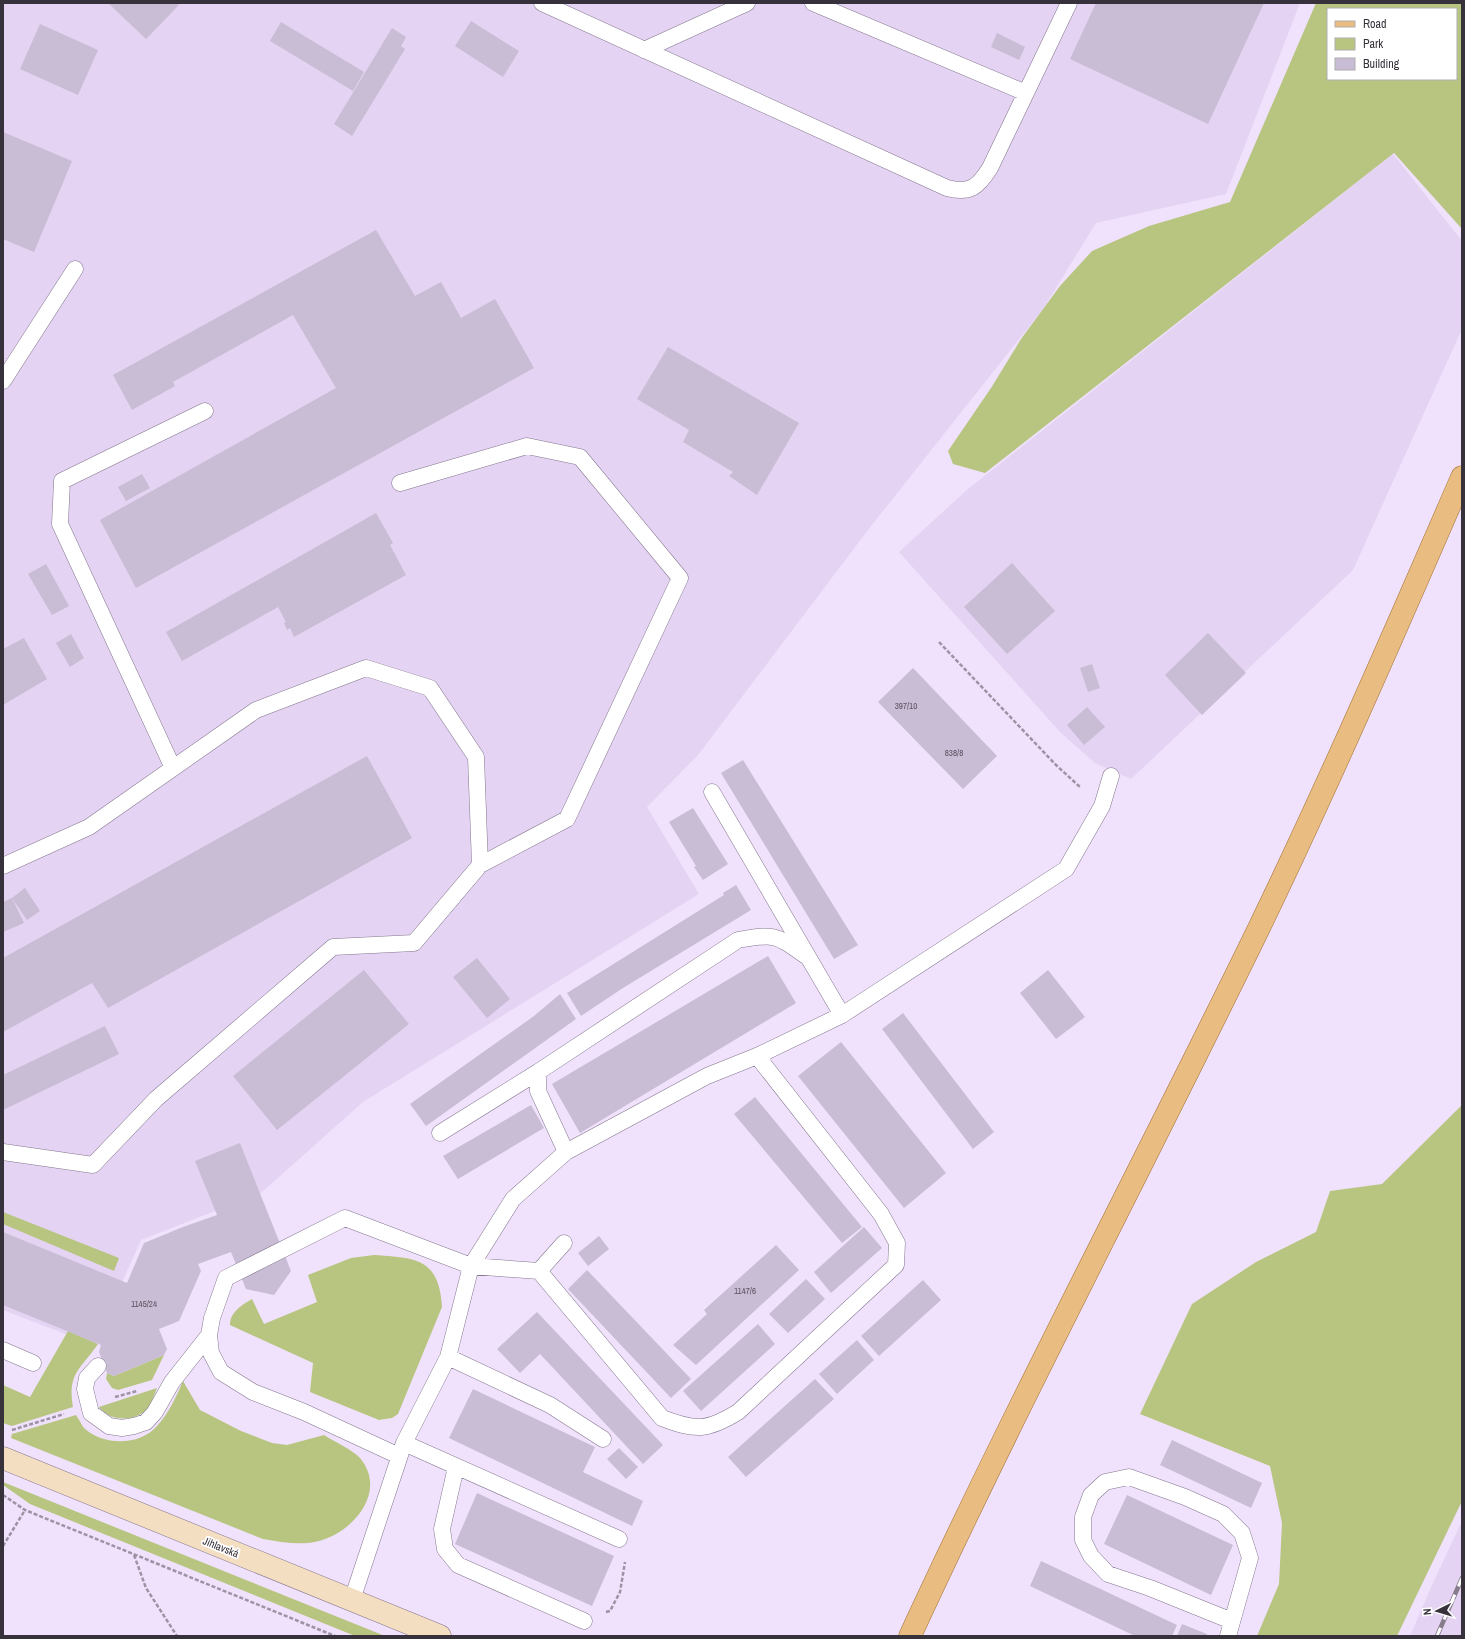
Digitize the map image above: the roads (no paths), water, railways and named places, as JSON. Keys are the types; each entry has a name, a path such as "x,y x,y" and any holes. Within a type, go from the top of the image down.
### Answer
{"main road":[{"path":"910,1636 990,1469 1263,919 1364,701 1462,477"},
{"name":"Jihlavská","path":"3,1458 440,1636"}],"lane":[{"path":"542,3 947,188 957,190 968,190 977,185 984,178 1069,3"},
{"path":"644,50 747,3"},
{"path":"814,3 1026,93"},
{"path":"3,381 75,269"},
{"path":"173,768 60,524 62,481 205,411"},
{"path":"3,1152 93,1165 156,1099 333,947 414,943 480,865 567,819 680,578 580,457 527,446 400,483"},
{"path":"3,866 89,827 256,710 366,668 430,688 476,757 480,865"},
{"path":"352,1600 401,1450 448,1357 471,1266 513,1199 566,1152 707,1076 757,1056 842,1015 1066,869 1102,806 1111,776"},
{"path":"712,792 806,956 842,1015"},
{"path":"440,1133 538,1072 738,940 762,936 779,938 806,956"},
{"path":"619,1539 456,1467 401,1450 253,1392 221,1372 211,1353 209,1335 212,1318 226,1278 345,1218 471,1266 539,1271 662,1418 681,1425 699,1427 718,1425 738,1412 896,1265 898,1243 881,1214 757,1056"},
{"path":"538,1072 538,1091 566,1152"},
{"path":"539,1271 564,1243"},
{"path":"98,1366 87,1378 85,1389 91,1413 109,1426 128,1427 146,1422 155,1412 172,1382 209,1335"},
{"path":"3,1350 33,1362"},
{"path":"448,1357 550,1405 603,1439"},
{"path":"456,1467 442,1529 445,1550 458,1565 584,1621"},
{"path":"1129,1477 1185,1497 1223,1514 1242,1533 1250,1558 1230,1629 1150,1588 1108,1574 1091,1556 1083,1540 1083,1517 1092,1496 1105,1482 1129,1477"}],"railway":[{"path":"1437,1636 1462,1578"}]}
